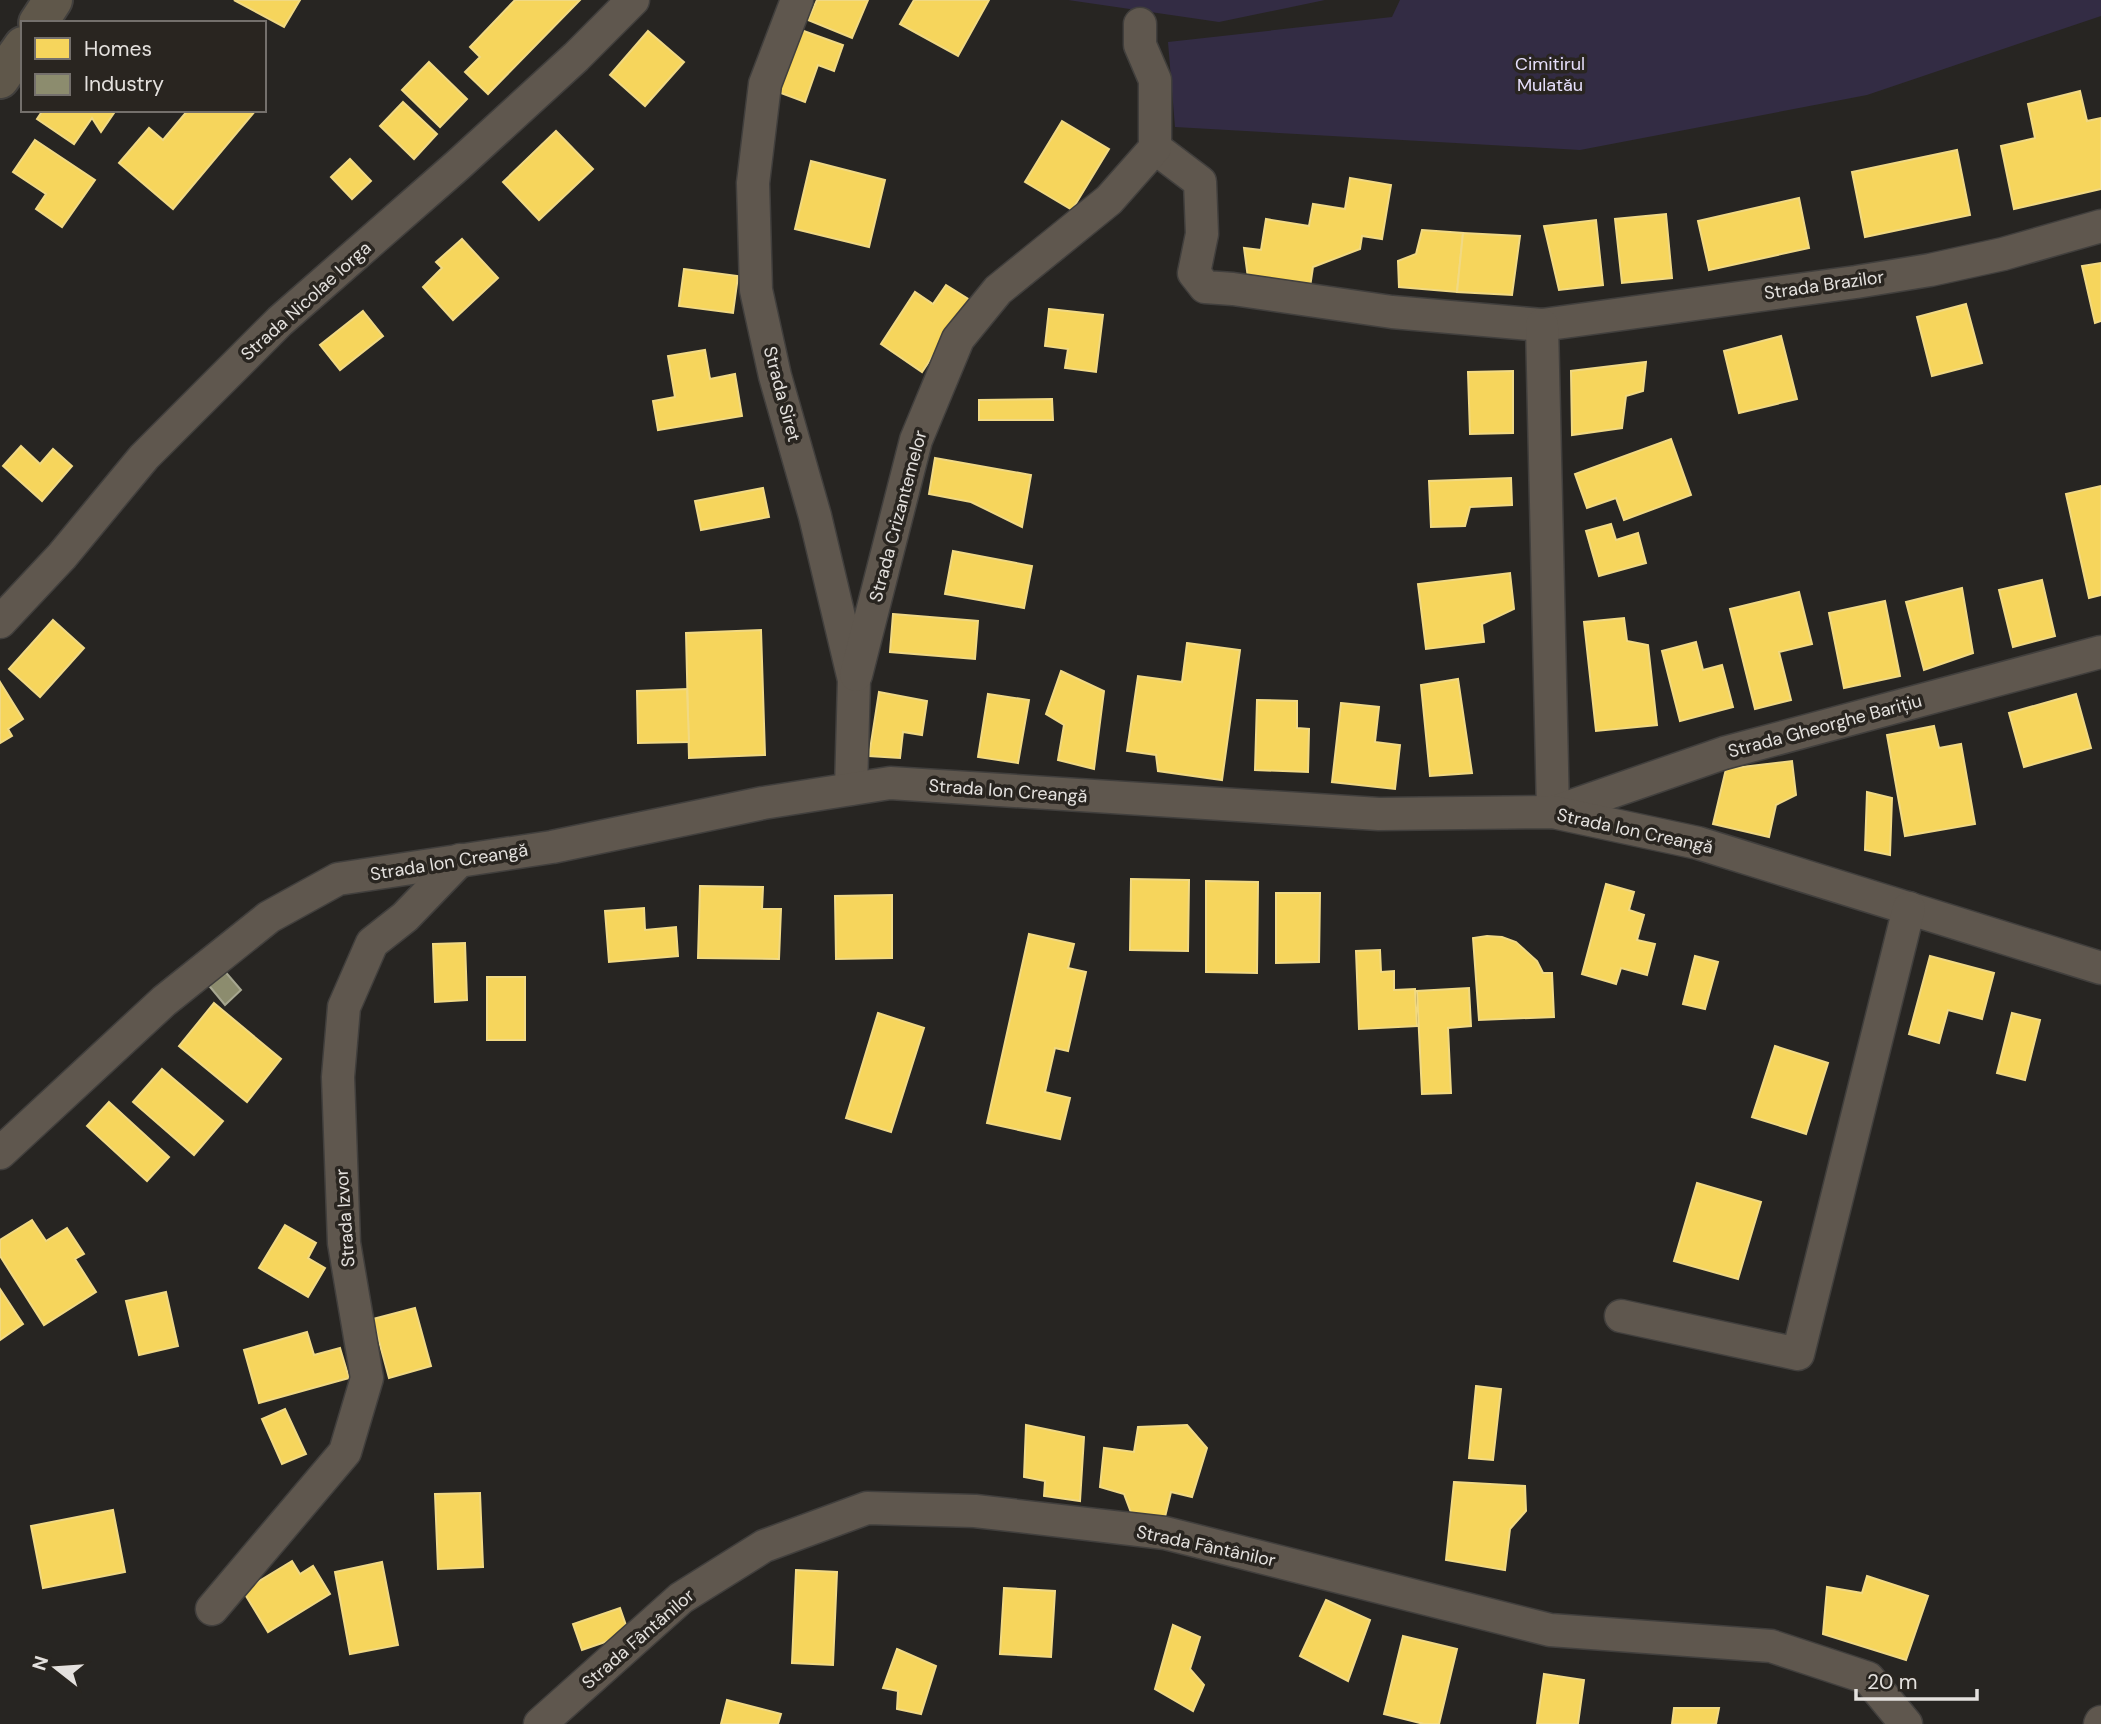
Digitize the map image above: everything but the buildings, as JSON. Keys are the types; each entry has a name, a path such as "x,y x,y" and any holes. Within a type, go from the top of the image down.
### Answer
{"main road":[{"path":"39,21 53,0"},
{"path":"0,79 21,49"}],"street":[{"name":"Strada Nicolae Iorga","path":"0,622 62,556 144,457 280,321 458,165 576,57 633,0"},
{"name":"Strada Siret","path":"797,0 765,84 753,183 756,290 775,376 815,516 855,680 851,789"},
{"path":"1140,24 1140,45 1155,80 1154,148"},
{"name":"Strada Crizantemelor","path":"855,680 916,440 958,339 998,290 1109,200 1154,148"},
{"name":"Strada Brazilor","path":"1154,148 1200,182 1202,234 1194,273 1205,287 1392,312 1542,324 1930,270 2003,254 2101,226"},
{"path":"1542,324 1553,812"},
{"name":"Strada Gheorghe Barițiu","path":"1553,812 1724,753 2101,652"},
{"name":"Strada Ion Creangă","path":"0,1153 164,1001 269,917 338,879 552,847 762,803 890,783 1379,814 1553,812 1698,843 2101,968"},
{"name":"Strada Izvor","path":"212,1609 345,1452 367,1378 344,1243 338,1077 344,1007 372,943 405,917 460,860"},
{"path":"1621,1316 1798,1354 1909,908"},
{"name":"Strada Fântânilor","path":"540,1724 681,1598 764,1546 867,1508 975,1511 1165,1533 1550,1630 1771,1646 1868,1678 1906,1724"}],"green space":[{"path":"1068,0 1325,0 1219,22"},
{"name":"Cimitirul Mulatău","path":"1400,0 2101,0 2101,16 1867,95 1580,150 1175,127 1168,42 1392,17"}]}
